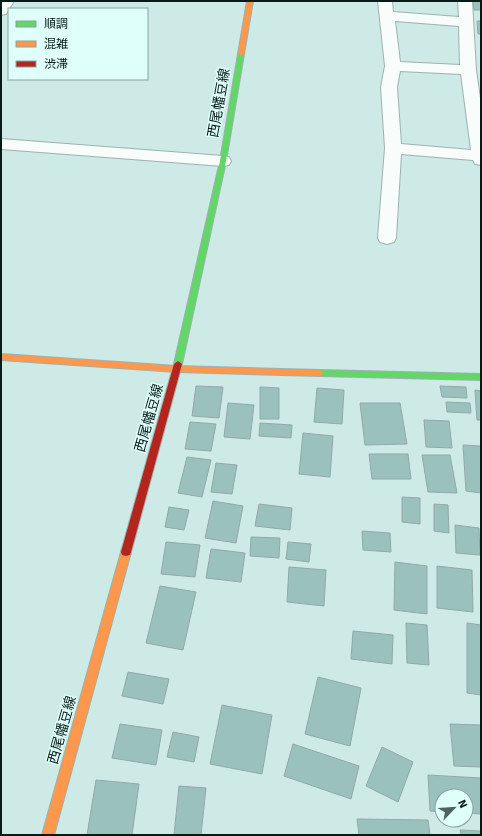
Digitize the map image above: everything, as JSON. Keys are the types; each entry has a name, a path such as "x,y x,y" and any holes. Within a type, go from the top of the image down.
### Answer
{"main road":[{"name":"西尾幡豆線","path":"48,835 177,369 223,161 250,1"},
{"path":"1,357 177,369 481,377"}],"street":[{"path":"1,11 7,1"},
{"path":"385,1 393,66 389,87 393,148 387,238"},
{"path":"393,148 481,157 468,70 464,22 464,1"},
{"path":"387,16 464,22"},
{"path":"393,66 468,70"},
{"path":"1,144 223,161"}],"building":[{"path":"473,1 481,1 481,10 474,10"},
{"path":"477,21 481,21 481,34 478,34"},
{"path":"196,386 223,387 219,418 192,416"},
{"path":"440,386 466,387 467,398 442,397"},
{"path":"260,387 279,388 279,419 260,419"},
{"path":"317,388 344,390 342,424 314,422"},
{"path":"475,390 481,391 481,420 477,420"},
{"path":"446,402 470,403 471,413 447,412"},
{"path":"228,403 254,405 250,439 224,437"},
{"path":"360,403 400,403 407,444 365,445"},
{"path":"424,420 449,421 452,448 426,447"},
{"path":"190,422 216,424 211,451 185,449"},
{"path":"260,423 292,425 291,438 259,436"},
{"path":"303,433 333,436 330,477 299,474"},
{"path":"463,445 481,446 481,493 466,491"},
{"path":"369,454 408,454 411,479 372,479"},
{"path":"422,455 450,455 457,493 428,492"},
{"path":"187,457 211,460 202,497 178,493"},
{"path":"216,463 237,465 232,494 211,492"},
{"path":"402,497 420,498 420,524 402,522"},
{"path":"213,501 243,506 236,543 205,538"},
{"path":"259,504 292,508 290,530 255,526"},
{"path":"434,504 448,505 449,533 434,531"},
{"path":"169,507 189,510 184,530 165,527"},
{"path":"455,525 479,528 480,555 456,553"},
{"path":"362,531 390,533 391,552 363,550"},
{"path":"251,537 280,538 279,558 250,556"},
{"path":"166,542 200,545 195,577 161,574"},
{"path":"288,542 311,544 309,562 286,559"},
{"path":"211,549 245,553 241,582 206,578"},
{"path":"395,562 427,566 427,614 394,610"},
{"path":"437,566 472,570 473,612 437,608"},
{"path":"289,567 326,570 324,606 287,602"},
{"path":"160,586 196,592 183,650 146,643"},
{"path":"406,623 427,625 429,665 407,663"},
{"path":"467,623 481,625 481,695 467,693"},
{"path":"353,631 393,635 392,664 351,659"},
{"path":"128,672 169,679 163,704 122,696"},
{"path":"318,677 361,688 350,746 305,734"},
{"path":"222,705 272,715 262,774 210,764"},
{"path":"120,724 162,730 156,765 112,758"},
{"path":"450,724 481,725 481,767 454,766"},
{"path":"173,732 199,737 194,762 167,757"},
{"path":"293,744 359,766 351,799 284,776"},
{"path":"382,747 413,762 398,802 366,786"},
{"path":"428,775 481,778 481,814 474,814 474,788 434,788 434,811 430,811"},
{"path":"96,780 139,784 132,835 87,835"},
{"path":"179,786 206,788 201,835 174,835"},
{"path":"357,819 428,820 430,835 359,835"},
{"path":"460,830 481,831 481,835 461,835"}],"traffic: fast":[{"path":"178,364 223,161 241,54"},
{"path":"320,373 481,377"}],"traffic: slow":[{"path":"241,54 250,1"},
{"path":"1,357 177,369 320,373"},
{"path":"48,835 126,552"}],"traffic: jam":[{"path":"126,552 178,364"}]}
